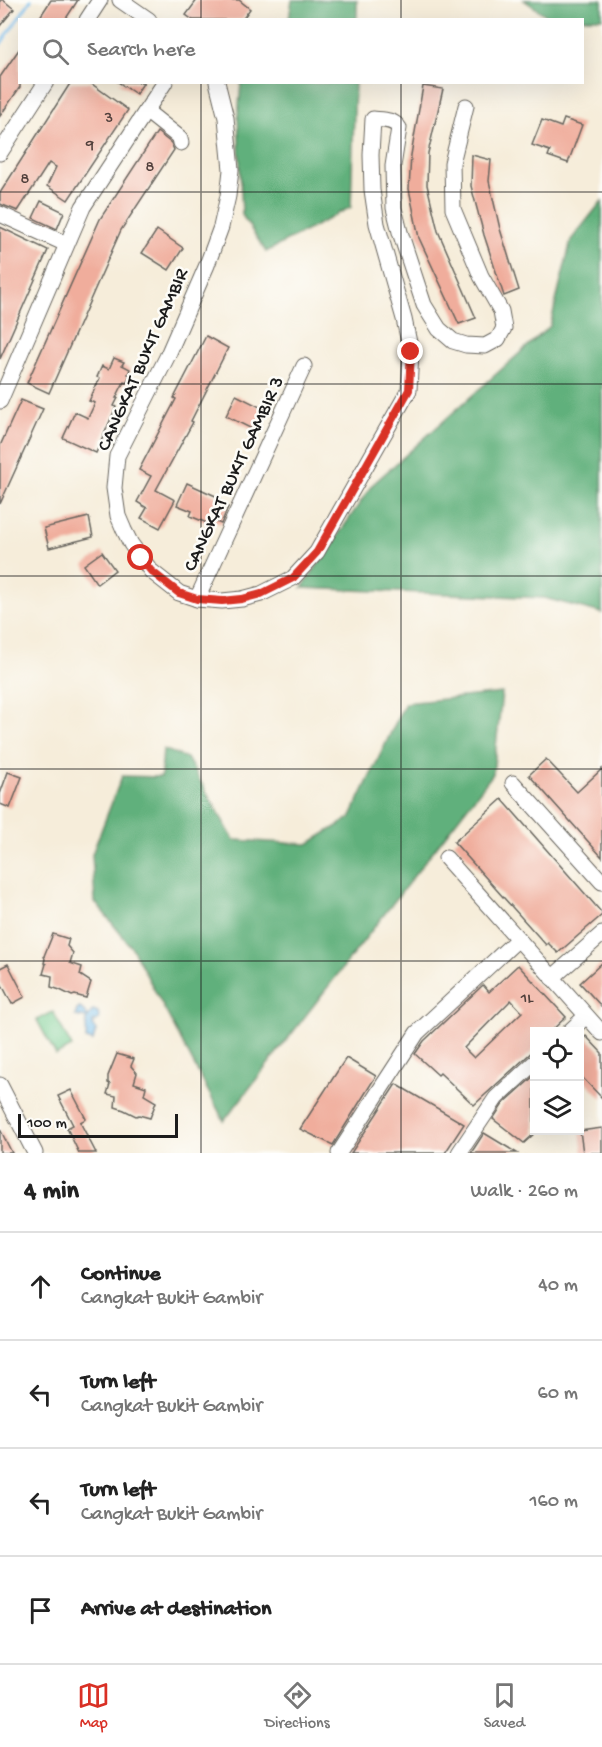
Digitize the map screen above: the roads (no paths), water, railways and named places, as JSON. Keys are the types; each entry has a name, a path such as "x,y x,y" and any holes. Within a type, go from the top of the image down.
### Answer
{"street":[{"path":"88,18 100,0"},
{"path":"120,0 146,18"},
{"path":"0,153 45,84"},
{"path":"2,392 83,207 164,84"},
{"name":"CANGKAT BUKIT GAMBIR","path":"218,84 226,118 231,170 221,227 207,265 166,357 120,450 114,471 118,516 131,544 151,571 165,583 179,593 197,599 222,601 242,599 261,594 293,578 317,552 409,390 411,352 377,224 372,189 373,119 393,122 399,128 393,166 394,208 424,304 439,329 453,340 466,345 485,346 498,339 504,328 501,311 481,276 453,209 452,163 466,106"},
{"path":"146,111 180,138 181,143"},
{"path":"0,214 66,244"},
{"name":"CANGKAT BUKIT GAMBIR 3","path":"197,599 304,366"},
{"path":"513,783 602,882"},
{"path":"446,858 602,1033"},
{"path":"552,978 602,934"},
{"path":"339,1153 417,1033 518,939"},
{"path":"574,1027 586,1016"},
{"path":"459,1153 496,1098 530,1067"},
{"path":"0,1085 35,1153"}],"water":[{"path":"80,1008 88,1018 93,1010 98,1012 99,1019 93,1022 96,1030 93,1041 86,1039 86,1018 75,1016"}],"waterway":[{"path":"19,18 31,0"},
{"path":"0,45 18,19"}]}
